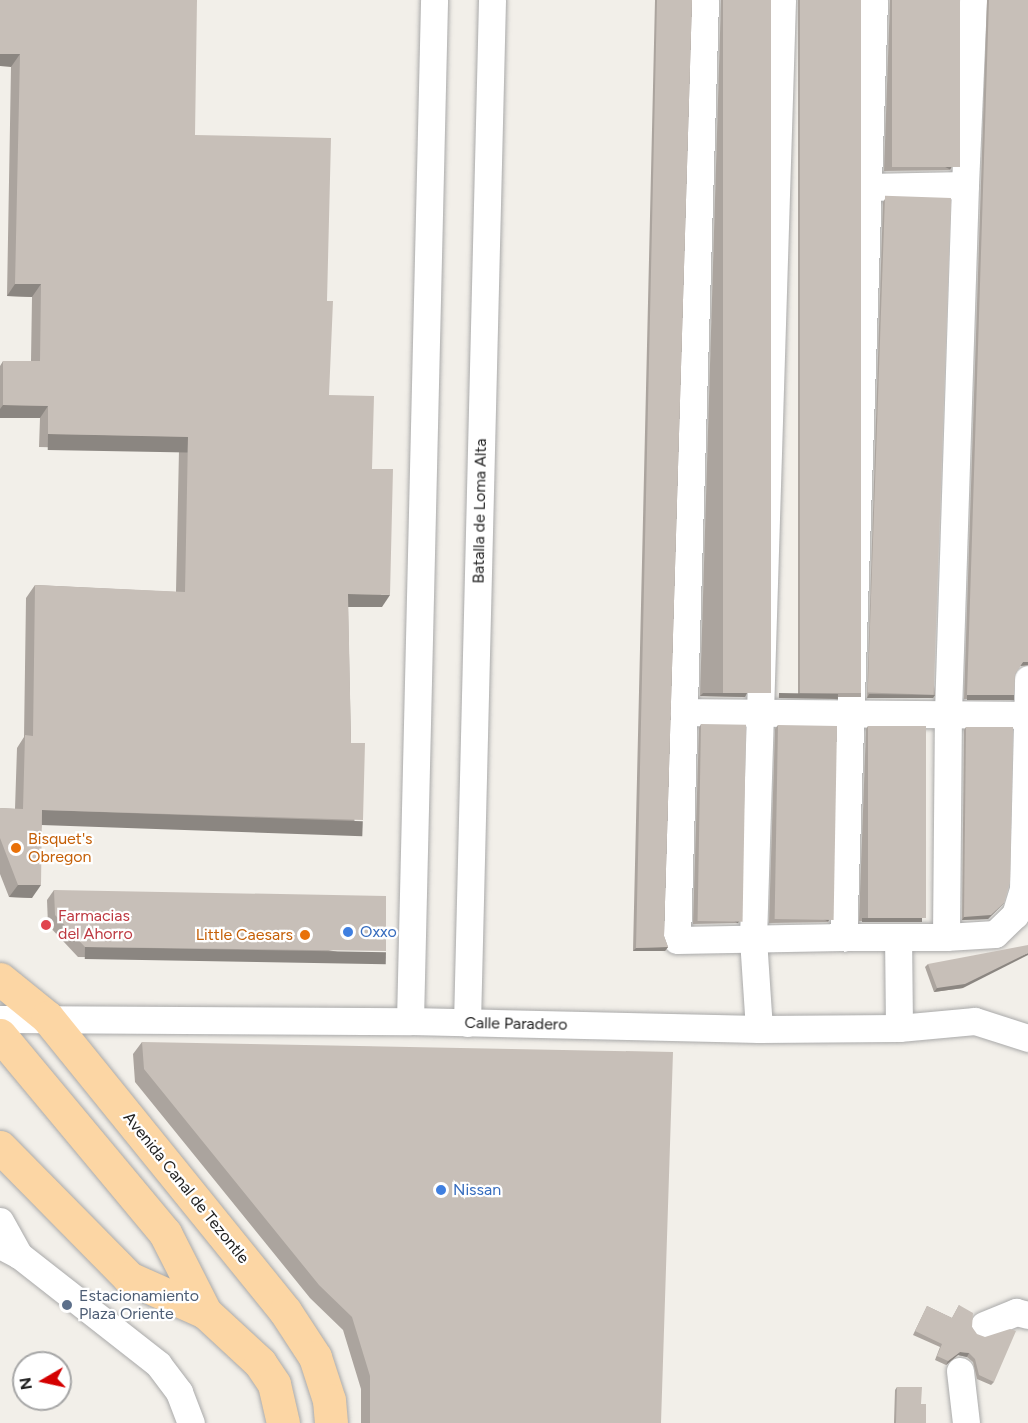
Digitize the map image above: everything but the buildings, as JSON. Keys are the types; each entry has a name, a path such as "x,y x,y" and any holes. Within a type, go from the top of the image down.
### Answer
{"main road":[{"name":"Avenida Canal de Tezontle","path":"0,979 47,1017 285,1311 315,1357 329,1400 331,1423"},
{"path":"0,1035 165,1233 205,1312"},
{"path":"0,1147 129,1278 205,1312 260,1363 273,1384 282,1423"}],"street":[{"path":"411,1021 434,0"},
{"name":"Batalla de Loma Alta","path":"467,1023 492,0"},
{"path":"705,0 677,940 946,937 995,934 1015,915 1023,888 1028,679"},
{"path":"759,1029 753,939 782,0"},
{"path":"843,937 874,0"},
{"path":"946,937 948,712 973,0"},
{"path":"867,187 965,185"},
{"path":"683,712 850,714 948,712 1027,715"},
{"path":"898,937 899,1029"},
{"name":"Calle Paradero","path":"0,1019 47,1017 411,1021 759,1029 899,1029 975,1021 1028,1038"},
{"path":"0,1221 9,1250 158,1364 179,1392 191,1423"},
{"path":"984,1324 1016,1312 1028,1315"},
{"path":"960,1371 966,1423"}],"place":[{"name":"Bisquet's Obregon","path":"16,848"},
{"name":"Farmacias del Ahorro","path":"46,925"},
{"name":"Oxxo","path":"348,932"},
{"name":"Little Caesars","path":"305,935"},
{"name":"Nissan","path":"441,1190"},
{"name":"Estacionamiento Plaza Oriente","path":"67,1305"}]}
